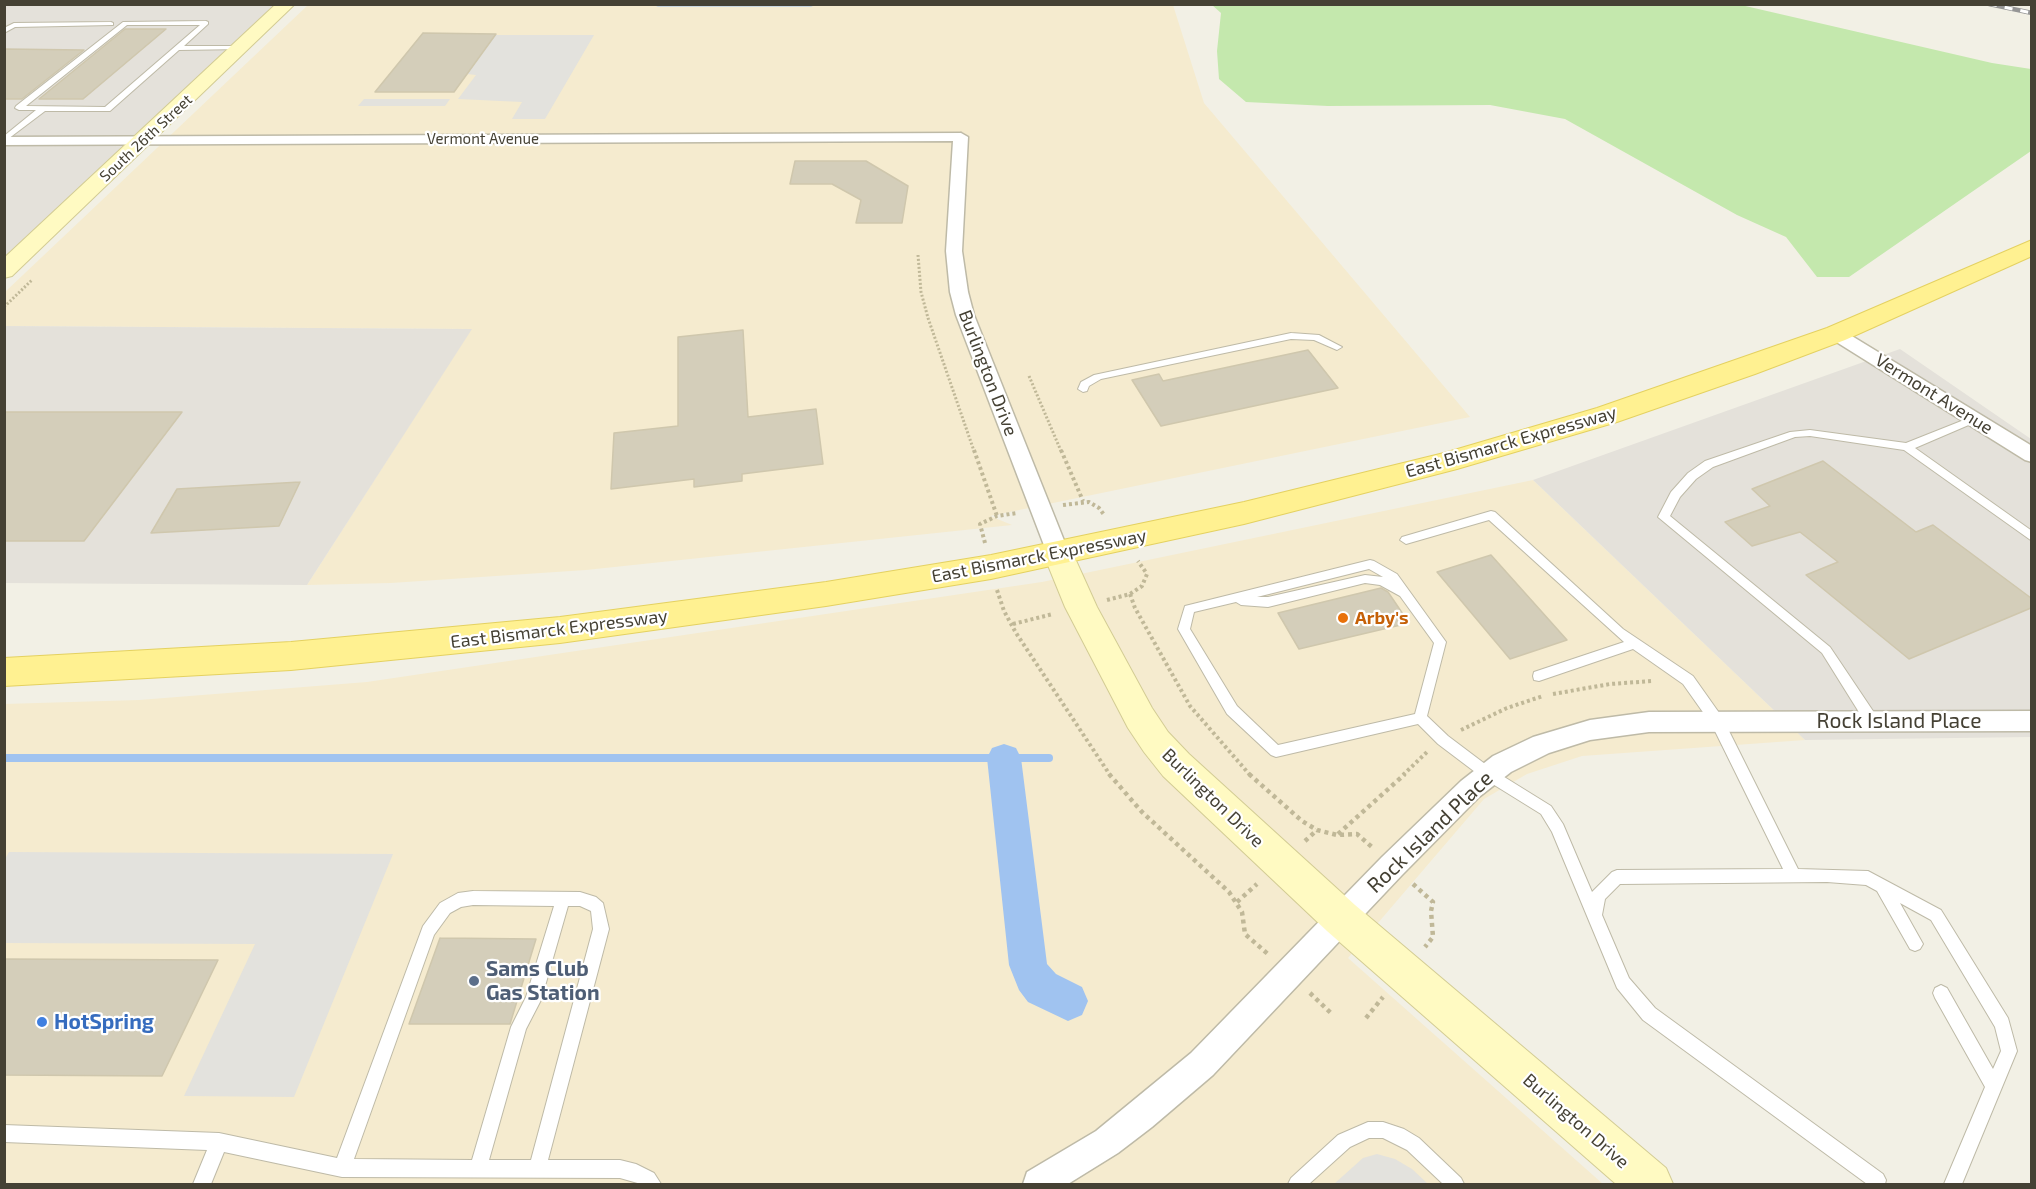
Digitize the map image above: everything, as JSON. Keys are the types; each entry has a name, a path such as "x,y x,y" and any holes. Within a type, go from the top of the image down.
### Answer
{"main road":[{"name":"East Bismarck Expressway","path":"4,672 291,656 549,631 836,593 991,567 1058,553 1280,504 1473,455 1639,405 1836,334 2031,247"}],"street":[{"name":"South 26th Street","path":"4,271 287,4"},
{"name":"Vermont Avenue","path":"4,140 961,137"},
{"name":"Burlington Drive","path":"961,137 954,251 959,292 965,315 1081,607 1140,718 1156,742 1199,788 1341,918 1650,1185"},
{"name":"Vermont Avenue","path":"1836,334 2031,455"},
{"name":"Rock Island Place","path":"1039,1185 1107,1142 1202,1064 1392,866 1488,774 1518,755 1542,744 1590,730 1649,722 2031,721"}],"lane":[{"path":"125,23 206,23 177,48 107,109 19,108 125,23"},
{"path":"4,31 14,25 111,24"},
{"path":"177,48 241,48"},
{"path":"4,140 44,108"},
{"path":"1083,389 1085,384 1098,377 1291,336 1316,337 1338,347"},
{"path":"1907,447 1974,419"},
{"path":"1872,721 1826,651 1664,517 1675,495 1692,476 1709,464 1794,434 1810,433 1907,447 2031,537"},
{"path":"1406,540 1491,515 1619,632 1688,680 1716,721 1794,875"},
{"path":"1370,564 1393,577 1440,642 1420,718 1276,752 1232,710 1184,629 1189,609 1370,564"},
{"path":"1539,676 1635,643"},
{"path":"1420,718 1443,740 1488,774 1546,810 1558,828 1623,983 1649,1014 1877,1180 1876,1185"},
{"path":"1595,916 1598,896 1617,876 1794,875 1868,878 1936,915 2002,1024 2009,1051 1953,1185"},
{"path":"1882,885 1915,944"},
{"path":"342,1168 428,931 435,919 445,908 459,900 473,898 580,899 591,902 598,908 601,928 537,1169"},
{"path":"478,1168 519,1027 533,1000 563,899"},
{"path":"1941,993 1995,1088"},
{"path":"1297,1185 1344,1141 1368,1130 1390,1132 1413,1144 1455,1185"},
{"path":"4,1133 219,1142 342,1168 620,1169 648,1179 652,1185"},
{"path":"202,1185 219,1142"}],"path":[{"path":"918,255 921,292 928,318 998,516"},
{"path":"1029,376 1083,501"},
{"path":"1130,594 1140,618 1190,706 1250,775 1302,821 1317,830 1337,835 1357,834 1433,902 1431,911 1433,937 1366,1018"},
{"path":"1013,624 1016,633 1052,690 1121,789 1142,812 1229,892 1242,912 1245,934 1333,1015"},
{"path":"1337,835 1356,820 1419,759 1443,740 1507,708 1556,693 1610,684 1688,680"}],"shaded area":[{"path":"5,5 277,5 5,263"},
{"path":"308,5 1173,5 1204,103 1470,417 990,516 1012,525 586,570 391,583 307,585 471,329 5,326 5,292"},
{"path":"495,35 594,35 545,119 512,119 522,102 458,99 476,75 467,74"},
{"path":"364,99 450,99 445,106 358,106"},
{"path":"5,326 472,329 307,585 5,583"},
{"path":"1900,349 2031,439 2031,737 1805,740 1533,480"},
{"path":"1533,480 1805,740 1582,756 1527,774 1484,799 1348,958 1603,1184 5,1184 4,704 139,700 367,682 1042,582"},
{"path":"9,852 393,854 294,1097 184,1096 255,944 5,943 5,859"},
{"path":"1377,1154 1395,1159 1412,1169 1428,1184 1334,1184 1363,1158"}],"green space":[{"path":"1212,5 1741,5 1992,63 2031,69 2031,151 1849,277 1817,277 1786,237 1737,215 1565,119 1490,105 1328,106 1246,102 1219,79 1217,51 1221,13"}],"building":[{"path":"125,29 166,29 83,99 39,99"},
{"path":"423,33 496,34 454,92 375,92"},
{"path":"4,49 84,50 22,99 4,99"},
{"path":"795,161 866,161 908,186 902,223 856,223 861,200 832,184 790,184"},
{"path":"743,330 748,417 816,409 823,464 742,474 742,481 694,487 694,479 611,489 614,433 678,426 678,337"},
{"path":"1308,350 1338,388 1161,426 1132,380 1159,374 1163,381"},
{"path":"4,412 182,412 84,541 4,541"},
{"path":"1823,461 1916,532 1933,525 2031,598 2031,608 1909,659 1806,575 1838,562 1800,532 1752,546 1725,522 1770,506 1752,489"},
{"path":"300,482 279,526 151,533 177,489"},
{"path":"1491,555 1567,640 1510,659 1437,572"},
{"name":"Arby's","path":"1381,588 1388,592 1409,623 1299,649 1278,613"},
{"name":"Sams Club Gas Station","path":"440,938 536,939 510,1024 409,1024"},
{"path":"4,959 218,960 162,1076 4,1075"}],"waterway":[{"path":"658,4 811,4"},
{"path":"4,758 1049,758"},
{"path":"1004,758 1028,965 1033,977 1042,988 1068,1001"}],"railway":[{"path":"1989,4 2032,13"}],"place":[{"name":"Arby's","path":"1343,618"},
{"name":"Sams Club Gas Station","path":"474,981"},
{"name":"HotSpring","path":"42,1022"}]}
